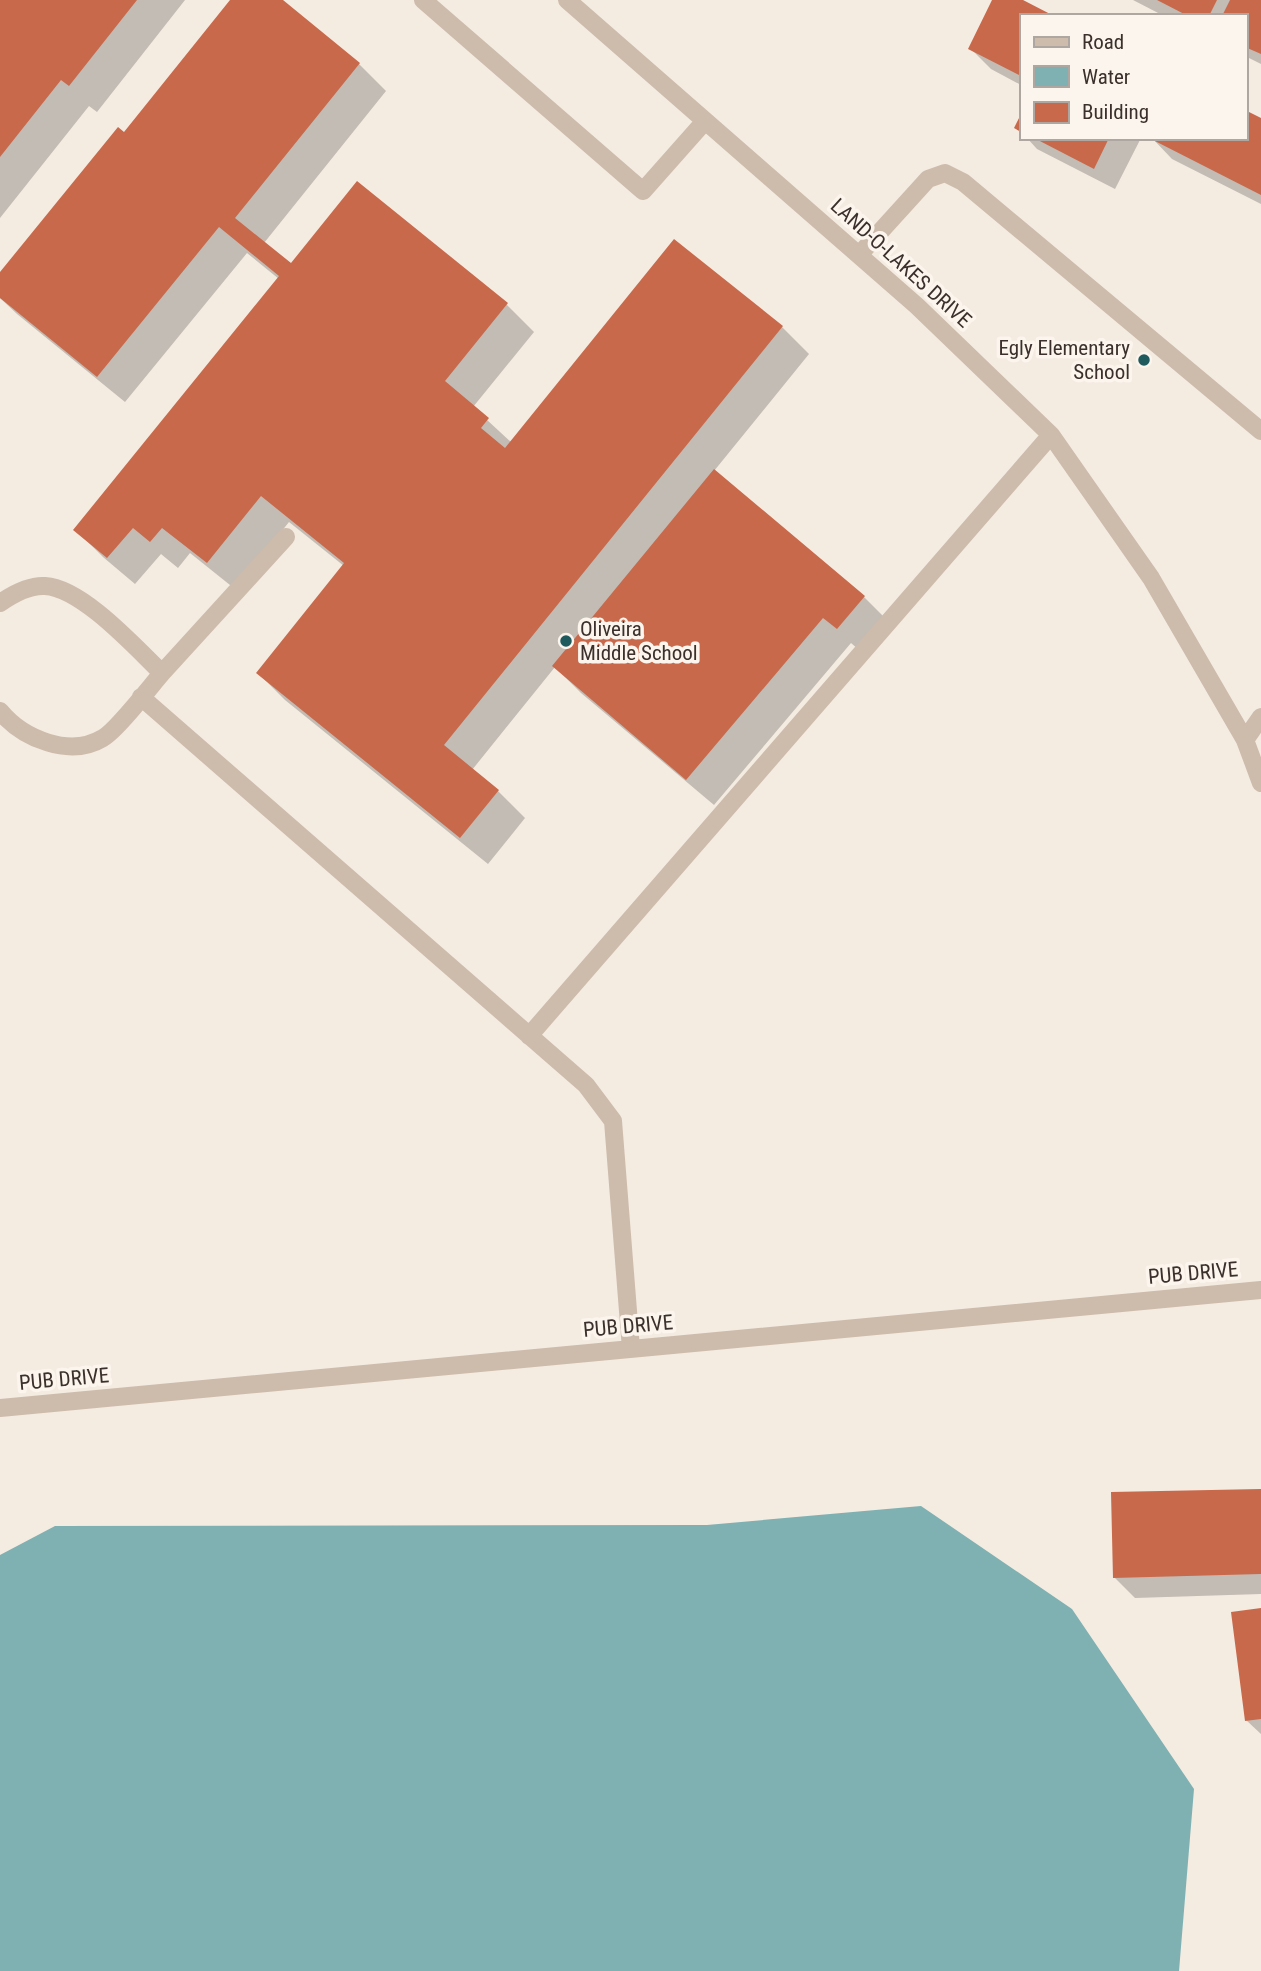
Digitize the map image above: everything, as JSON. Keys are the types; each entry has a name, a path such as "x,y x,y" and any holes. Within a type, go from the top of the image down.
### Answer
{"street":[{"path":"423,0 643,191 705,121"},
{"name":"LAND-O-LAKES DRIVE","path":"567,0 917,306 1051,435 1150,578 1245,740 1261,783"},
{"path":"859,255 928,179 945,173 964,183 1261,431"},
{"path":"529,1036 1051,435"},
{"path":"0,711 7,720 37,739 60,746 84,746 105,738 286,537"},
{"path":"0,603 15,592 44,586 66,591 102,616 162,673"},
{"path":"141,697 586,1085 613,1121 631,1349"},
{"path":"1245,740 1261,717"},
{"name":"PUB DRIVE","path":"0,1408 1261,1290"}],"water":[{"path":"921,1506 1072,1609 1194,1789 1179,1971 0,1971 0,1555 55,1526 707,1525"}],"building":[{"path":"0,0 137,0 69,86 61,80 0,157"},
{"path":"230,0 283,0 360,63 235,218 291,263 357,181 508,303 445,381 489,418 481,428 505,448 674,239 783,326 444,745 499,790 460,838 256,673 344,563 261,496 207,563 162,528 150,542 133,528 107,558 73,530 279,276 219,227 97,377 0,298 0,272 118,127 124,132"},
{"path":"992,0 1023,0 1050,14 1020,14 1020,75 968,49"},
{"path":"1157,0 1217,0 1210,14 1184,14"},
{"path":"1230,0 1261,0 1261,54 1247,48 1247,14 1223,14"},
{"path":"1247,111 1261,118 1261,195 1153,140 1247,140"},
{"path":"1020,116 1020,131 1014,128"},
{"path":"1038,140 1108,140 1094,169"},
{"path":"714,469 865,596 837,629 823,618 686,780 552,666"},
{"path":"1261,1489 1261,1574 1113,1578 1111,1492"},
{"path":"1261,1608 1261,1719 1245,1721 1231,1612"}],"place":[{"name":"Egly Elementary School","path":"1144,360"},
{"name":"Oliveira Middle School","path":"566,641"}]}
